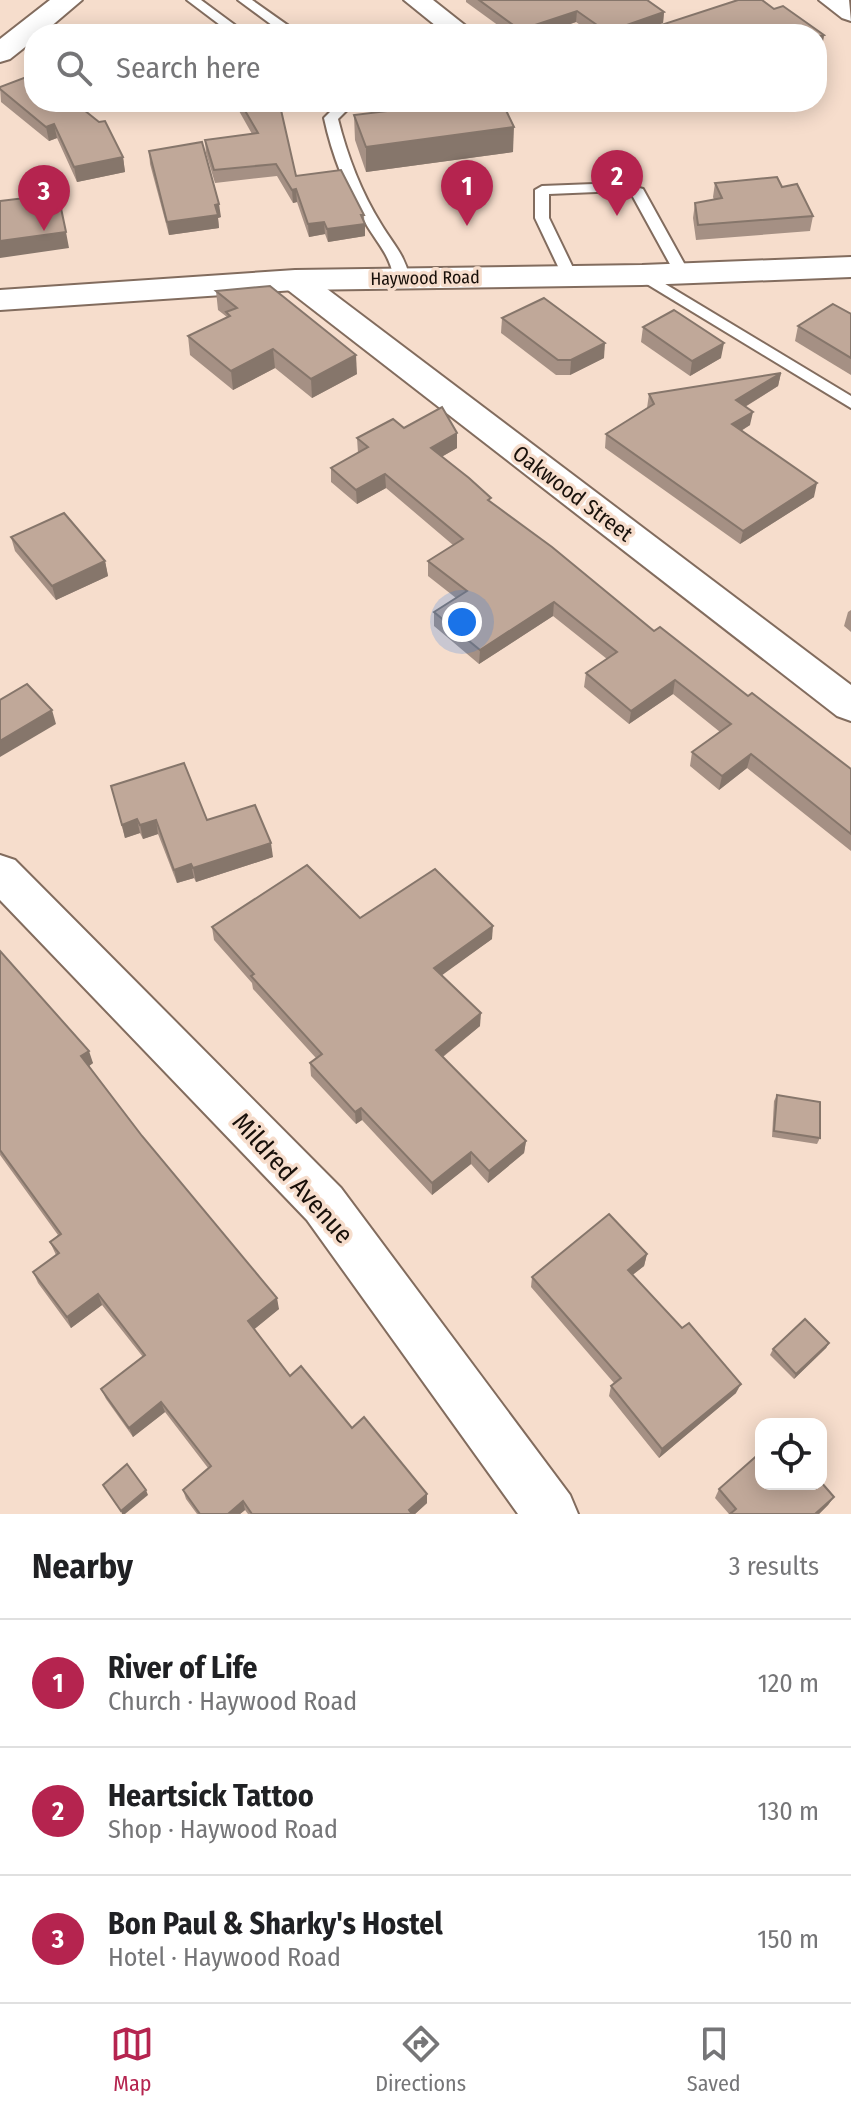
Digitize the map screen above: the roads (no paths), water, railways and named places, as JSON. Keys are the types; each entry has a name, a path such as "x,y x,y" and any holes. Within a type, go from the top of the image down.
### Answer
{"main road":[{"path":"37,24 68,0"},
{"path":"0,53 24,34"},
{"name":"Haywood Road","path":"0,300 295,280 642,275 850,268"}],"street":[{"path":"417,0 449,24"},
{"path":"832,0 851,13"},
{"name":"Oakwood Street","path":"295,280 851,706"},
{"name":"Mildred Avenue","path":"0,872 324,1204 551,1514"}],"lane":[{"path":"193,0 226,24"},
{"path":"244,0 279,24"},
{"path":"335,112 331,118 337,145 375,227 398,255 402,279"},
{"path":"569,276 542,218 542,190 620,187 638,192 682,274"},
{"path":"642,275 851,403"}],"place":[{"name":"Heartsick Tattoo","path":"617,216"},
{"name":"River of Life","path":"467,226"},
{"name":"Bon Paul & Sharky's Hostel","path":"44,231"}]}
